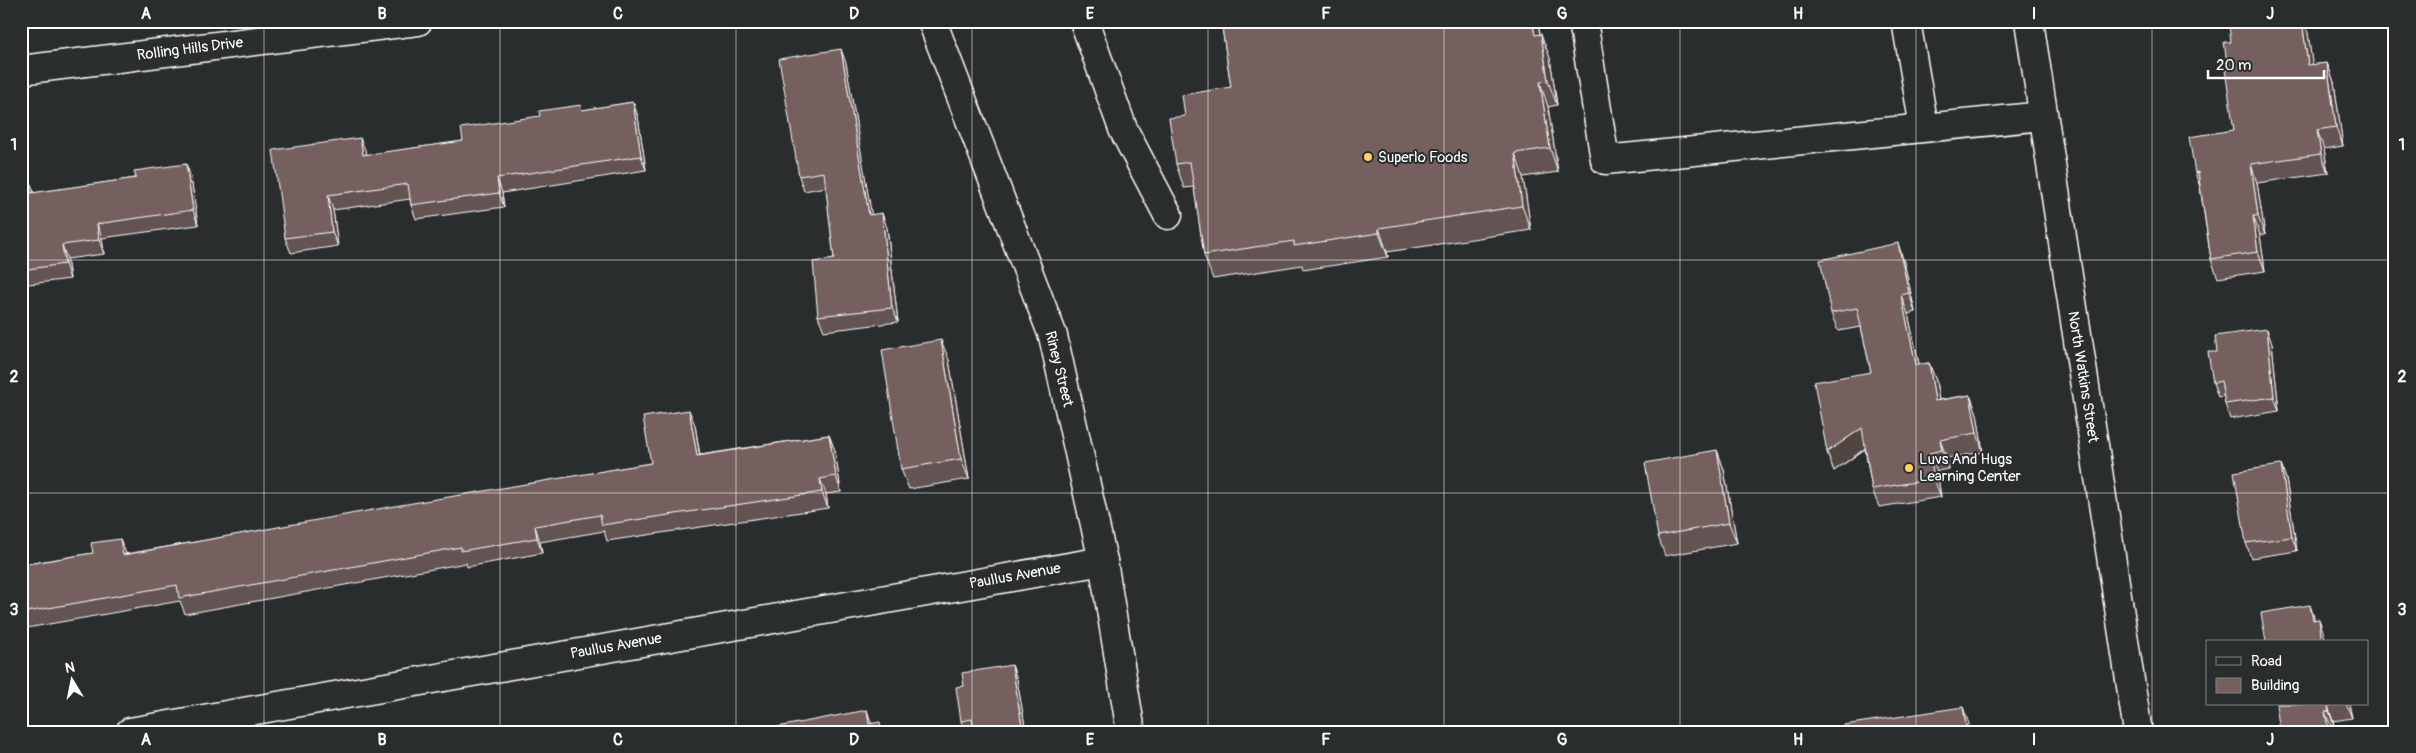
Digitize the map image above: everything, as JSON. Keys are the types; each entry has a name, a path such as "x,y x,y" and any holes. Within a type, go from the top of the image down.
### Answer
{"street":[{"name":"Rolling Hills Drive","path":"21,70 418,21"},
{"name":"Riney Street","path":"932,21 1053,336 1103,561 1131,732"},
{"path":"1084,21 1122,129 1168,215"},
{"path":"1583,21 1605,160 2043,116"},
{"path":"1906,21 1924,127"},
{"name":"North Watkins Street","path":"2029,21 2138,732"},
{"name":"Paullus Avenue","path":"130,732 1103,561"}],"building":[{"name":"Superlo Foods","path":"1221,21 1532,21 1535,35 1541,34 1548,81 1540,82 1550,148 1515,153 1522,206 1379,228 1379,233 1294,246 1294,241 1204,255 1190,162 1176,164 1169,118 1185,116 1182,95 1231,87"},
{"path":"2251,21 2302,21 2308,65 2327,63 2336,127 2317,130 2321,154 2251,164 2258,216 2253,216 2258,252 2211,259 2198,172 2195,173 2189,137 2234,130 2225,70 2228,70 2224,42 2231,42 2229,25"},
{"path":"841,49 869,215 882,213 892,308 818,316 813,262 834,259 824,172 799,176 779,59"},
{"path":"633,102 641,156 497,178 499,193 411,205 408,184 328,195 332,232 285,238 273,150 360,138 363,155 463,141 461,128 540,116 539,111 581,105 582,110"},
{"path":"186,164 193,210 97,224 99,240 62,245 65,264 21,270 21,180 29,179 31,193 136,178 134,171"},
{"path":"1898,243 1909,293 1901,295 1916,365 1929,363 1935,401 1970,395 1977,433 1940,440 1942,450 1930,453 1934,479 1872,489 1862,428 1827,452 1814,382 1871,372 1857,308 1831,313 1820,260"},
{"path":"2267,329 2274,397 2225,404 2221,381 2213,383 2208,352 2217,352 2215,336"},
{"path":"941,340 961,459 901,469 882,350"},
{"path":"689,410 697,456 829,435 836,476 820,479 822,492 602,525 600,515 535,526 537,538 461,551 461,547 179,598 177,585 21,613 21,565 93,553 91,543 120,539 123,555 389,507 651,463 643,417"},
{"path":"1717,450 1729,523 1658,536 1645,463"},
{"path":"2281,465 2292,537 2246,543 2234,472"},
{"path":"2310,605 2313,620 2319,619 2322,640 2266,640 2261,613"},
{"path":"1012,665 1023,732 974,732 972,719 961,721 956,687 964,686 962,673"},
{"path":"2276,706 2328,706 2329,711 2325,712 2329,732 2280,732"},
{"path":"1963,707 1967,732 1845,732 1844,725"},
{"path":"867,710 869,724 880,722 882,732 751,732"},
{"path":"727,726 728,732 699,732"},
{"path":"684,727 684,732 660,732"}],"place":[{"name":"Superlo Foods","path":"1368,157"},
{"name":"Luvs And Hugs Learning Center","path":"1909,468"}]}
